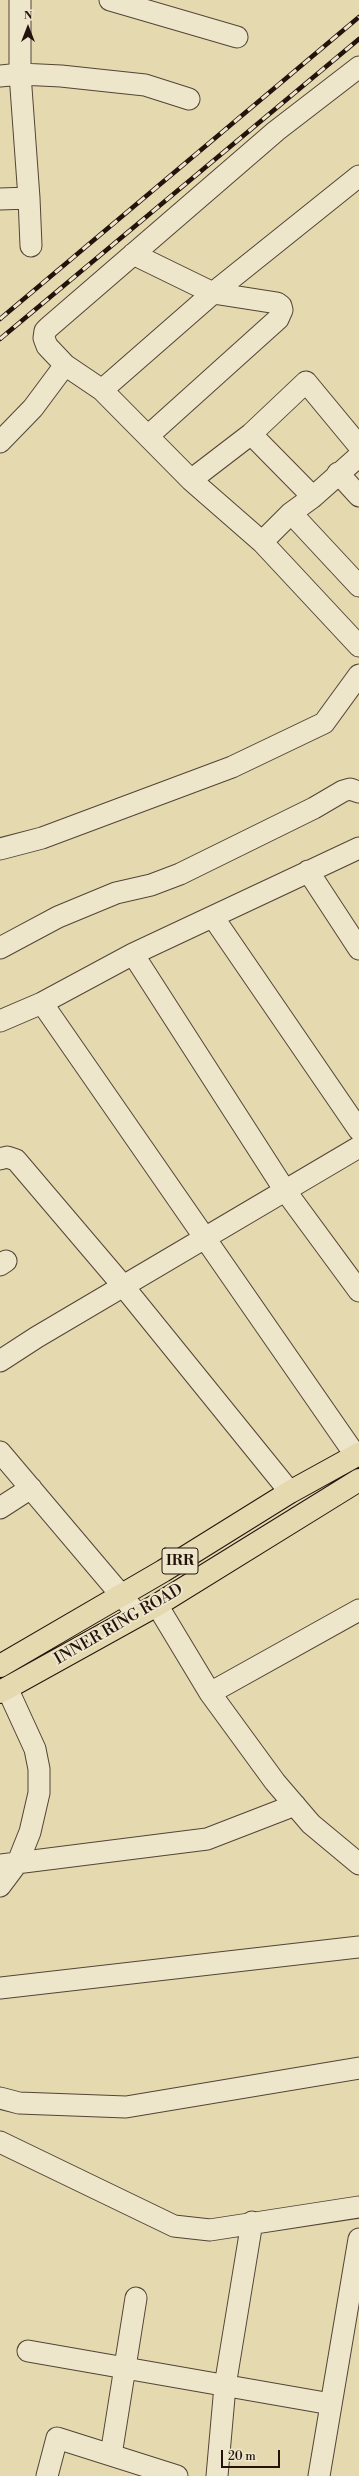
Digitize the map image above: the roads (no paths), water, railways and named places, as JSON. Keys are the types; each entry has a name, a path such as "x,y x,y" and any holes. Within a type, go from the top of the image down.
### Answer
{"highway":[{"name":"INNER RING ROAD","path":"0,1666 290,1492 358,1455"},
{"name":"INNER RING ROAD","path":"3,1690 157,1605 359,1480"}],"street":[{"path":"20,0 10,75 29,198 31,246"},
{"path":"110,0 237,37"},
{"path":"359,67 276,131 45,331 47,346 65,365 102,390 192,480 262,542 359,646"},
{"path":"10,75 61,76 145,85 189,99"},
{"path":"102,390 213,292 358,180"},
{"path":"0,199 29,198"},
{"path":"133,254 213,292 276,303 281,306 281,315 148,436"},
{"path":"0,442 33,408 65,365"},
{"path":"192,480 251,434 306,382 359,446"},
{"path":"251,434 313,497"},
{"path":"262,542 291,513 313,497 338,473 359,456"},
{"path":"338,473 359,496"},
{"path":"291,513 359,586"},
{"path":"0,850 42,838 232,767 324,723 359,675"},
{"path":"0,948 58,917 116,893 151,885 180,874 314,808 343,791 350,789 359,792"},
{"path":"0,1021 42,1003 133,954 359,848"},
{"path":"308,871 359,949"},
{"path":"213,917 359,1130"},
{"path":"133,954 284,1189 359,1291"},
{"path":"42,1003 204,1239 358,1455"},
{"path":"0,1361 37,1337 124,1287 284,1189 359,1147"},
{"path":"0,1159 7,1157 16,1160 124,1287 290,1492"},
{"path":"0,1452 122,1594 138,1615"},
{"path":"0,1508 31,1488"},
{"path":"157,1605 210,1693 275,1782 311,1824 359,1864"},
{"path":"210,1693 359,1610"},
{"path":"0,1886 9,1863 30,1832 39,1793 39,1769 35,1749 3,1690"},
{"path":"9,1863 207,1839 295,1805"},
{"path":"0,1988 359,1947"},
{"path":"0,2098 19,2103 126,2107 359,2068"},
{"path":"0,2142 174,2226 210,2230 252,2222 359,2207"},
{"path":"217,2476 225,2386 252,2222"},
{"path":"319,2476 359,2239"},
{"path":"110,2456 126,2368 136,2298"},
{"path":"28,2352 331,2404"},
{"path":"47,2476 57,2438 177,2476"}],"railway":[{"path":"0,319 359,17"},
{"path":"0,339 359,39"}]}
